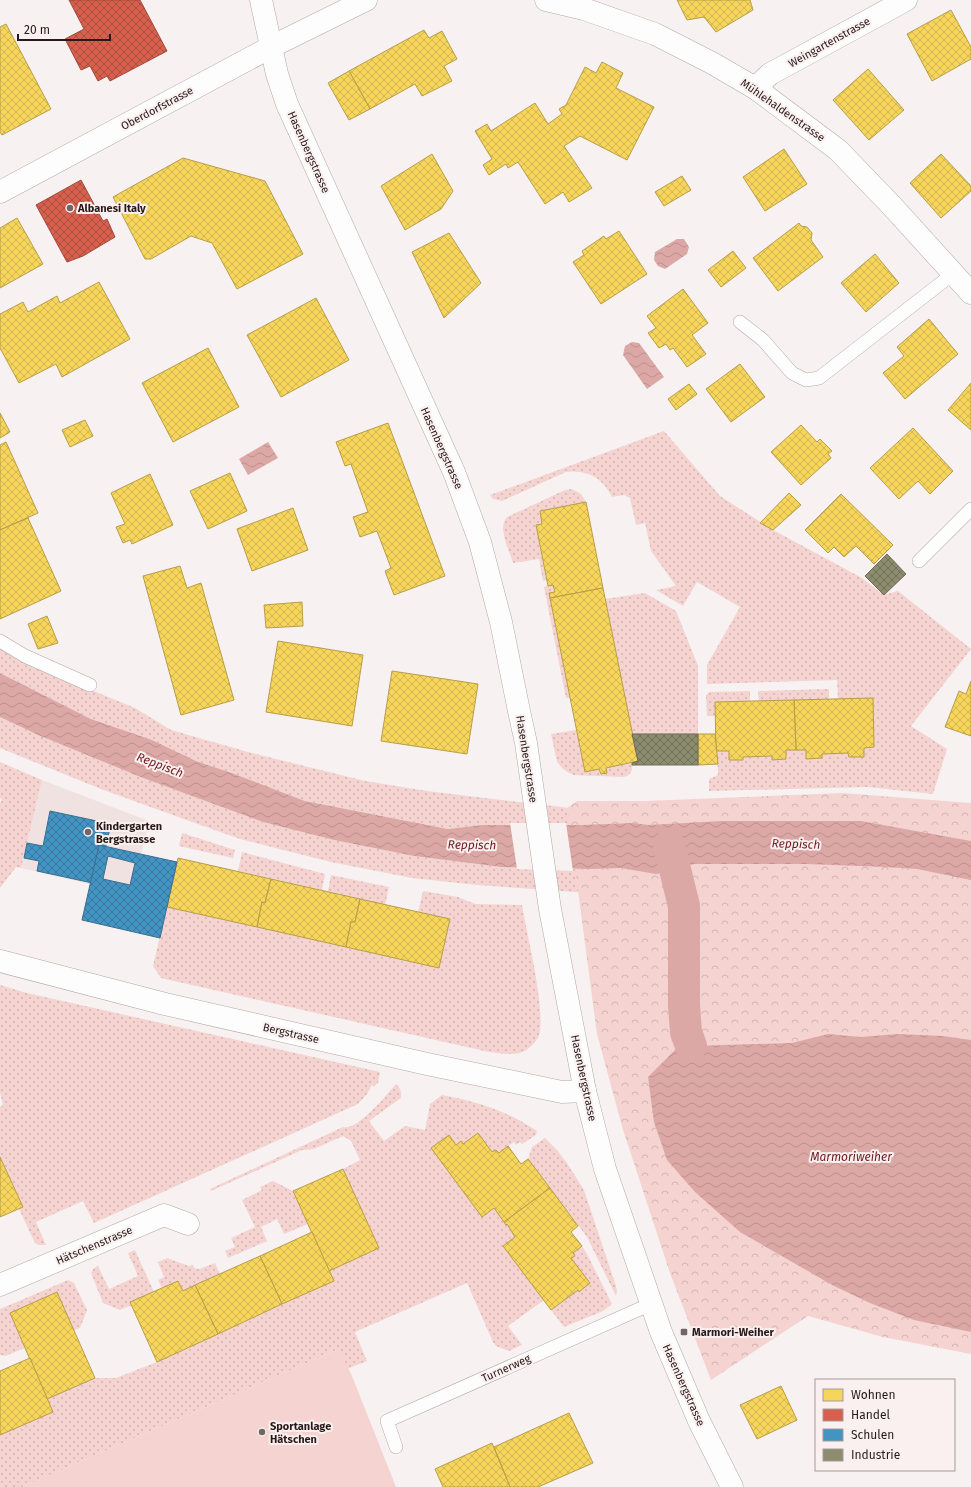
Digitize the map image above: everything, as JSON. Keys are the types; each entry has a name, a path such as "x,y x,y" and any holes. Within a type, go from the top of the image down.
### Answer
{"street":[{"path":"261,0 271,47"},
{"name":"Oberdorfstrasse","path":"0,192 271,47 366,0"},
{"name":"Mühlehaldenstrasse","path":"546,0 584,9 656,34 712,63 755,88 838,150 892,206 971,293"},
{"name":"Weingartenstrasse","path":"755,88 770,74 906,0"},
{"name":"Hasenbergstrasse","path":"271,47 277,74 287,104 454,472 480,542 501,622 526,743 531,786 550,909 585,1091 605,1169 661,1332 699,1421 732,1487"},
{"name":"Bergstrasse","path":"0,961 165,1004 427,1064 562,1092 585,1091"},
{"name":"Hätschenstrasse","path":"0,1285 164,1215 188,1224"}],"lane":[{"path":"740,322 763,340 792,373 806,380 819,378 954,273"},
{"path":"919,561 971,509"},
{"path":"0,641 25,656 90,685"},
{"name":"Turnerweg","path":"396,1448 387,1421 651,1304"}],"shaded area":[{"name":"Kindergarten Bergstrasse","path":"42,780 149,821 132,894 21,868"}],"green space":[{"path":"664,431 720,496 773,530 862,578 884,595 898,591 971,649 911,726 947,749 933,794 868,787 709,791 709,779 718,775 717,751 729,751 729,760 743,760 743,757 772,756 772,760 786,759 786,750 806,750 806,759 822,758 822,754 848,753 849,757 863,757 864,748 874,747 873,698 838,699 837,680 707,684 707,665 740,607 697,582 683,606 656,590 676,586 651,551 645,523 636,525 630,498 624,495 612,497 604,485 594,476 574,471 566,472 502,501 493,499 490,495"},
{"path":"572,489 581,494 586,502 540,511 542,524 536,525 546,580 543,581 539,559 513,563 503,533 504,522 507,517 565,490"},
{"path":"553,585 555,592 549,593 570,698 566,698 544,587"},
{"path":"645,593 676,611 698,666 698,734 632,734 605,599"},
{"path":"0,648 23,662 135,708 171,730 248,752 365,781 427,791 578,809 582,825 482,825 448,829 305,801 196,761 152,740 91,719 0,673"},
{"path":"829,689 829,699 759,701 758,691"},
{"path":"750,691 750,701 715,702 715,716 707,716 706,695 709,692"},
{"path":"0,717 38,735 143,778 263,822 334,840 414,856 501,867 590,869 631,896 477,885 412,878 331,862 240,839 101,789 0,748"},
{"path":"576,730 585,772 599,769 601,774 607,773 606,768 632,763 632,770 630,774 623,777 574,775 562,768 557,762 551,734"},
{"path":"0,762 42,780 21,868 16,867 0,888 0,803 2,800 0,798"},
{"path":"842,793 971,803 971,1354 883,1337 808,1316 711,1380 670,1273 623,1130 597,1034 567,808 577,801 645,801"},
{"path":"182,833 235,850 233,858 179,846"},
{"path":"242,852 325,874 322,890 238,871"},
{"path":"331,875 389,887 385,905 328,891"},
{"path":"423,891 458,897 475,904 522,905 535,973 540,1012 538,1038 527,1049 515,1054 489,1052 161,978 153,966 167,907 439,968 450,919 418,912"},
{"path":"0,985 27,993 380,1072 378,1083 374,1086 372,1085 367,1094 358,1104 94,1223 83,1201 36,1222 46,1245 38,1245 35,1243 19,1209 23,1206 0,1157 0,1107 3,1105 0,1093"},
{"path":"396,1084 399,1087 401,1098 369,1121 384,1141 405,1126 425,1130 430,1104 442,1095 468,1101 503,1112 537,1131 536,1135 522,1144 520,1142 516,1145 514,1142 499,1153 496,1150 492,1152 478,1133 463,1144 461,1141 456,1145 449,1135 431,1148 494,1208 515,1237 503,1246 544,1300 508,1326 522,1345 509,1351 496,1346 467,1283 355,1332 367,1361 347,1369 339,1349 22,1487 0,1487 0,1435 47,1399 95,1378 116,1378 157,1362 333,1281 329,1271 379,1248 343,1169 360,1160 351,1141 343,1136 314,1149 302,1150 211,1191 210,1189 343,1127 349,1127 356,1124 379,1103"},
{"path":"545,1138 567,1163 584,1190 616,1286 616,1296 587,1237 528,1159 532,1147"},
{"path":"273,1181 293,1191 308,1224 284,1234 277,1219 261,1227 267,1241 228,1258 225,1251 235,1247 231,1238 255,1227 242,1200 262,1190 260,1187"},
{"path":"582,1246 612,1304 603,1311 564,1327 551,1310 590,1283 571,1258 575,1256 573,1253"},
{"path":"135,1250 154,1292 131,1302 132,1305 120,1310 103,1303 91,1273 94,1268 98,1266 109,1289 138,1276 128,1253"},
{"path":"167,1258 189,1266 193,1265 194,1268 199,1269 215,1263 220,1274 183,1291 178,1281 162,1288 158,1280 164,1277 158,1262"},
{"path":"68,1280 74,1283 87,1310 80,1328 74,1330 57,1292 10,1313 25,1348 5,1356 0,1355 0,1309"},
{"name":"Sportanlage Hätschen","path":"339,1349 352,1376 396,1487 22,1487"}],"water":[{"path":"677,239 684,239 689,247 687,254 665,269 658,266 654,260 655,252"},
{"path":"632,342 639,343 664,377 647,389 623,355 625,346"},
{"path":"268,442 278,458 248,475 239,459"},
{"name":"Reppisch","path":"0,673 91,719 152,740 196,761 305,801 448,829 482,825 582,825 633,823 648,825 722,821 861,821 971,841 971,880 917,869 807,864 694,864 656,874 621,868 590,869 501,867 414,856 334,840 263,822 143,778 38,735 0,717"},
{"name":"Marmoriweiher","path":"828,1034 861,1037 898,1034 943,1036 971,1040 971,1332 914,1320 870,1303 834,1286 740,1232 695,1192 667,1160 654,1122 648,1077 677,1048 691,1046 792,1043"}],"pier":[{"path":"510,823 566,823 573,871 517,869"}],"building: Wohnen":[{"path":"677,0 750,0 753,10 716,32 704,17 687,20"},
{"path":"951,10 971,47 971,59 932,81 907,34"},
{"path":"6,24 51,109 2,135 0,132 0,27"},
{"path":"424,30 429,38 442,31 457,59 444,66 452,81 422,96 415,84 370,109 349,71"},
{"path":"602,62 623,73 616,88 654,107 627,160 580,136 564,146 592,188 569,202 563,192 545,204 518,162 508,168 506,164 489,175 483,165 492,159 475,131 487,124 491,131 535,103 548,124 562,114 559,109 566,105 585,67 596,73"},
{"path":"868,69 904,110 869,140 833,100"},
{"path":"349,71 370,109 349,120 328,83"},
{"path":"784,149 807,184 765,211 743,177"},
{"path":"432,154 453,191 441,209 405,230 381,186"},
{"path":"941,154 971,186 971,191 941,218 910,183"},
{"path":"183,158 265,181 303,254 237,289 212,243 191,236 151,259 145,259 113,197"},
{"path":"682,176 691,190 664,206 655,192"},
{"path":"17,218 43,264 0,288 0,228"},
{"path":"799,223 801,226 807,227 812,233 811,240 823,257 778,291 753,258"},
{"path":"619,231 647,274 601,304 573,262 584,255 582,251 604,236 606,239"},
{"path":"449,233 481,283 444,318 412,252"},
{"path":"733,251 746,268 721,287 708,270"},
{"path":"875,254 899,283 866,312 841,283"},
{"path":"99,282 130,339 62,377 56,364 19,383 0,348 0,314 23,302 28,312 57,296 60,303"},
{"path":"683,289 708,323 692,335 706,354 687,367 673,348 670,350 666,344 659,348 648,333 656,328 647,316"},
{"path":"316,298 349,360 281,397 247,335"},
{"path":"929,319 958,354 905,399 883,373 904,356 897,347"},
{"path":"208,348 239,407 173,442 142,383"},
{"path":"740,364 765,397 731,422 706,389"},
{"path":"971,383 971,430 948,410"},
{"path":"689,384 697,394 676,410 668,399"},
{"path":"0,413 10,432 0,438"},
{"path":"85,420 93,436 70,447 62,430"},
{"path":"388,423 445,576 394,595 385,571 391,568 377,531 360,537 353,517 368,512 351,464 345,466 336,442"},
{"path":"801,425 817,442 820,439 832,451 828,454 831,458 801,485 771,452"},
{"path":"913,428 953,471 930,494 918,481 899,499 870,468"},
{"path":"6,442 38,513 0,530 0,445"},
{"path":"230,473 247,511 208,529 190,491"},
{"path":"150,474 173,525 132,544 130,540 123,543 116,527 125,524 111,493"},
{"path":"789,493 801,505 773,530 760,523"},
{"path":"841,494 893,545 874,564 856,546 844,557 834,547 828,553 805,530"},
{"path":"586,502 603,588 550,598 549,593 555,592 553,585 548,586 536,525 542,524 540,511"},
{"path":"293,508 308,550 252,571 237,529"},
{"path":"28,518 61,591 0,619 0,530"},
{"path":"180,566 187,588 201,583 234,700 181,715 143,576"},
{"path":"603,588 638,761 606,768 607,773 601,774 599,769 585,772 550,598"},
{"path":"302,602 303,626 266,628 264,605"},
{"path":"47,616 58,643 38,649 28,624"},
{"path":"278,641 363,655 352,726 266,712"},
{"path":"392,671 478,684 467,754 381,741"},
{"path":"971,681 971,736 945,727 959,691 966,694"},
{"path":"873,698 874,747 864,748 864,757 849,757 848,753 822,754 822,758 806,759 806,750 796,750 794,700"},
{"path":"794,700 796,750 786,750 786,759 772,760 772,756 743,757 743,760 729,760 729,751 716,751 715,702"},
{"path":"698,734 715,734 718,764 698,765"},
{"path":"178,858 271,879 265,903 262,902 257,927 167,907"},
{"path":"271,879 360,899 355,922 351,922 346,947 257,927 262,902 265,903"},
{"path":"360,899 450,919 439,968 346,947 351,922 355,922"},
{"path":"478,1133 492,1152 496,1150 499,1153 508,1146 521,1164 528,1159 550,1188 504,1222 494,1208 482,1217 431,1148 449,1135 456,1145 461,1141 463,1144"},
{"path":"0,1157 23,1207 0,1217"},
{"path":"343,1169 379,1248 329,1271 293,1191"},
{"path":"550,1188 578,1226 571,1232 582,1246 573,1253 575,1256 571,1258 590,1283 551,1310 503,1246 515,1237 507,1224 506,1225 504,1222"},
{"path":"312,1232 334,1281 282,1304 260,1256"},
{"path":"260,1256 282,1304 218,1334 195,1285"},
{"path":"178,1281 183,1291 195,1285 218,1334 157,1362 130,1302"},
{"path":"57,1292 95,1378 47,1399 10,1313"},
{"path":"30,1358 53,1412 0,1435 0,1371"},
{"path":"781,1386 797,1420 757,1439 740,1405"},
{"path":"569,1413 593,1463 538,1487 510,1487 494,1447"},
{"path":"492,1443 510,1487 443,1487 435,1469"}],"building: Handel":[{"path":"69,0 140,0 167,51 110,81 107,76 98,81 90,66 81,70 65,39 84,29"},
{"path":"81,180 103,221 107,219 115,237 83,256 67,262 36,205"}],"building: Schulen":[{"path":"50,811 111,824 97,884 37,871 39,861 24,858 27,843 43,846"},
{"path":"99,845 177,862 160,938 82,920","holes":["108,856 135,863 130,885 103,879"]}],"building: Industrie":[{"path":"887,554 906,574 884,595 865,576"},
{"path":"632,734 698,734 698,765 632,765 632,763 638,761"}],"waterway":[{"path":"669,845 684,906 684,1005 686,1032 691,1046"}],"place":[{"name":"Albanesi Italy","path":"70,208"},
{"name":"Kindergarten Bergstrasse","path":"88,832"},
{"name":"Marmori-Weiher","path":"684,1332"},
{"name":"Sportanlage Hätschen","path":"262,1432"}]}
